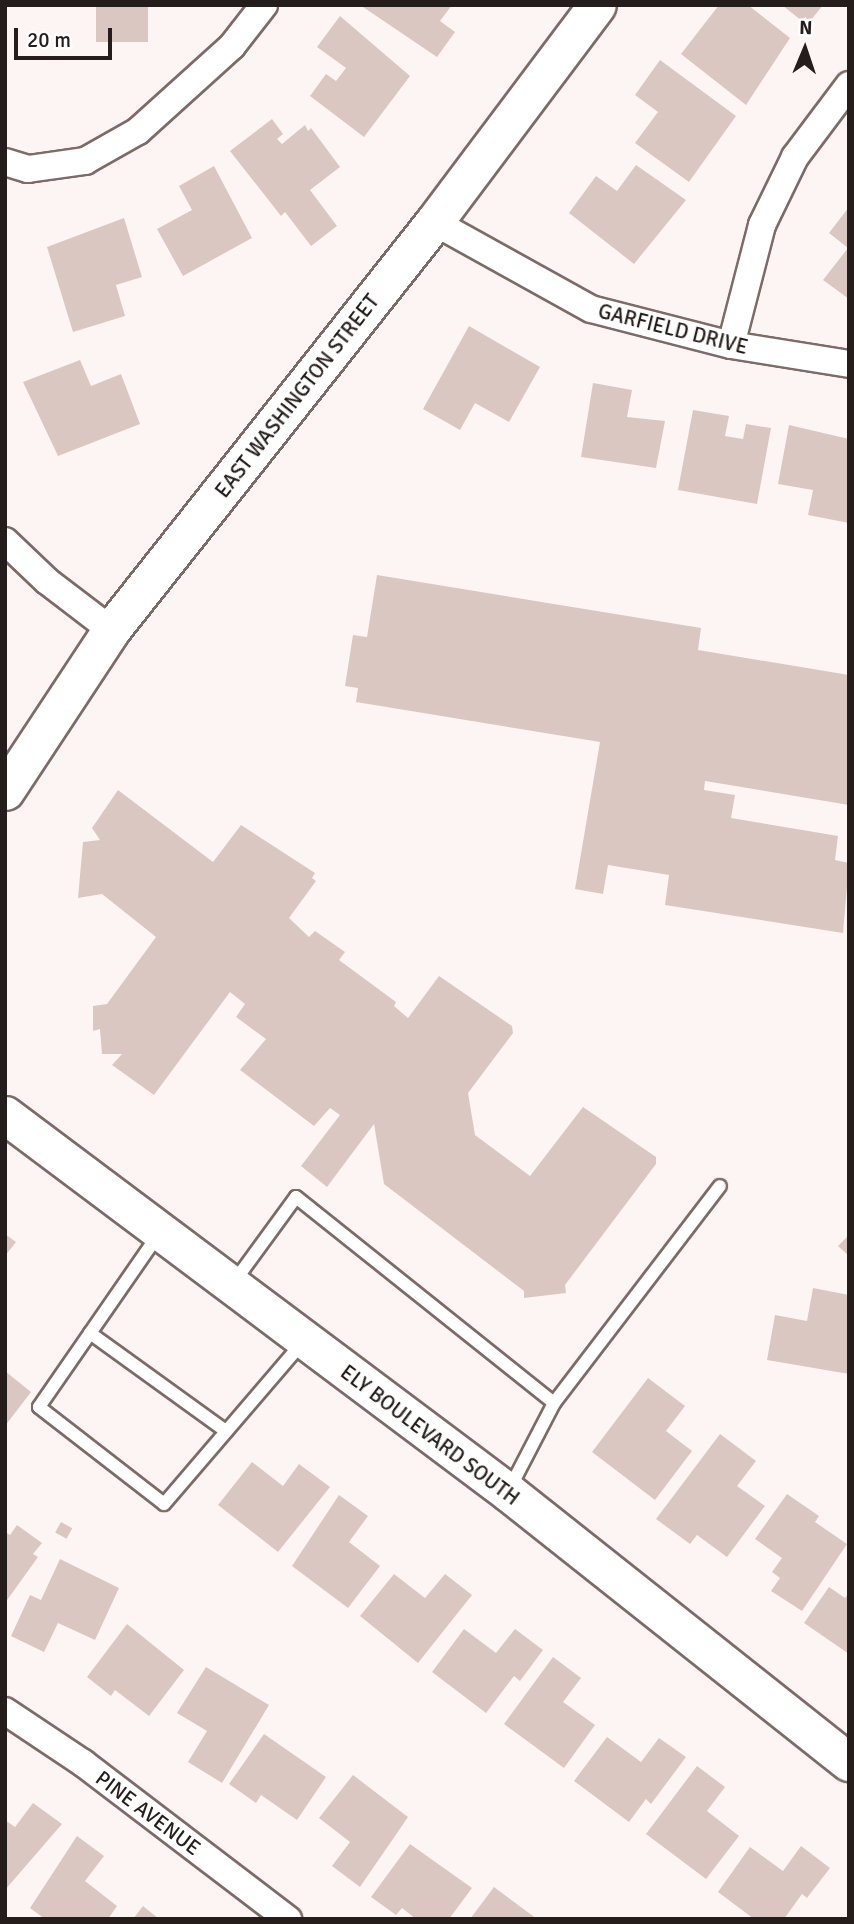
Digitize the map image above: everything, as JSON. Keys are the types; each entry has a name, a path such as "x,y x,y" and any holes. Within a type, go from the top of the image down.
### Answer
{"main road":[{"name":"EAST WASHINGTON STREET","path":"5,791 111,631 433,222 597,5"},
{"name":"ELY BOULEVARD SOUTH","path":"5,1115 508,1492 849,1762"}],"street":[{"path":"5,162 28,169 85,161 138,131 232,46 264,5"},
{"path":"732,345 762,225 795,157 849,85"},
{"name":"GARFIELD DRIVE","path":"433,222 591,309 732,345 849,364"},
{"path":"5,541 47,581 111,631"},
{"name":"PINE AVENUE","path":"5,1711 83,1763 288,1919"}],"lane":[{"path":"508,1492 554,1403 720,1186"},
{"path":"232,1285 296,1197 554,1403"},
{"path":"160,1231 39,1406 164,1504 304,1340"},
{"path":"90,1333 226,1431"}],"building":[{"path":"96,5 148,5 148,42 96,42"},
{"path":"360,5 452,5 440,21 455,32 437,57"},
{"path":"719,5 748,5 790,38 746,105 681,54"},
{"path":"782,5 823,5 807,25"},
{"path":"340,16 410,76 364,137 310,96 326,74 336,81 346,68 317,47"},
{"path":"660,60 736,116 689,182 635,143 658,112 635,95"},
{"path":"272,119 283,134 277,139 282,144 305,125 308,131 311,128 340,167 310,190 337,226 311,246 285,212 281,216 230,151"},
{"path":"636,165 686,200 634,264 569,213 596,176 617,191"},
{"path":"214,166 252,238 183,276 157,229 192,210 179,186"},
{"path":"849,207 849,299 823,280 848,248 829,233"},
{"path":"124,218 142,277 116,285 125,316 73,332 47,247"},
{"path":"469,326 540,367 509,422 475,403 460,430 423,409"},
{"path":"80,360 91,386 121,374 140,424 58,456 23,382"},
{"path":"593,383 632,390 627,417 665,421 656,468 581,457"},
{"path":"693,410 729,416 725,436 743,439 746,424 771,428 757,504 678,490"},
{"path":"789,425 849,439 849,523 808,515 813,490 778,484"},
{"path":"377,575 701,628 698,650 849,675 849,805 705,781 704,790 735,795 731,818 838,836 835,860 849,863 843,933 665,905 669,875 608,865 603,894 575,889 600,742 356,702 358,688 345,686 353,635 367,637"},
{"path":"118,790 213,862 241,825 315,873 312,878 316,881 289,918 309,937 315,931 345,952 339,960 396,1002 394,1006 408,1018 439,976 512,1026 513,1033 468,1093 475,1135 530,1176 583,1107 656,1157 656,1164 565,1285 566,1293 524,1298 524,1291 384,1184 374,1124 327,1187 301,1166 340,1115 330,1108 314,1126 240,1070 266,1039 236,1017 245,1004 230,992 154,1095 112,1065 122,1054 102,1054 100,1029 93,1031 93,1006 107,1004 156,937 102,894 78,898 83,842 100,840 92,828"},
{"path":"5,1234 16,1242 5,1256"},
{"path":"849,1235 849,1256 838,1246"},
{"path":"813,1288 849,1295 849,1374 767,1360 775,1315 807,1321"},
{"path":"5,1371 31,1392 5,1426"},
{"path":"648,1378 685,1406 666,1431 692,1451 655,1500 592,1452"},
{"path":"720,1434 756,1461 737,1486 765,1506 727,1557 697,1535 690,1544 656,1519"},
{"path":"252,1462 283,1486 299,1464 330,1487 278,1552 218,1505"},
{"path":"787,1494 819,1516 815,1522 847,1544 802,1611 771,1591 780,1578 772,1572 782,1558 755,1539"},
{"path":"339,1495 368,1516 349,1542 380,1566 348,1608 292,1566"},
{"path":"61,1522 72,1528 67,1539 55,1532"},
{"path":"17,1525 42,1543 33,1554 38,1557 5,1603 5,1532 10,1535"},
{"path":"60,1559 119,1588 95,1640 58,1623 44,1652 11,1636 30,1595 41,1600"},
{"path":"394,1574 425,1598 445,1574 472,1595 418,1663 360,1616"},
{"path":"829,1587 845,1598 849,1593 849,1654 804,1623"},
{"path":"127,1624 184,1670 149,1716 115,1690 111,1696 87,1677"},
{"path":"464,1629 496,1653 515,1629 543,1650 520,1681 514,1676 486,1713 432,1672"},
{"path":"553,1657 581,1678 563,1702 595,1725 564,1768 504,1724"},
{"path":"206,1667 269,1705 222,1783 188,1762 207,1731 177,1713"},
{"path":"264,1734 326,1777 297,1820 261,1795 256,1803 229,1784"},
{"path":"607,1737 641,1762 659,1738 686,1757 651,1804 646,1799 629,1822 574,1781"},
{"path":"697,1766 725,1787 707,1811 739,1836 706,1879 646,1834"},
{"path":"353,1775 408,1817 360,1887 332,1866 350,1842 319,1818"},
{"path":"33,1803 62,1824 5,1890 5,1820 15,1827"},
{"path":"77,1836 104,1856 85,1881 117,1906 108,1919 45,1919 30,1908"},
{"path":"410,1844 472,1888 449,1919 416,1919 402,1908 396,1915 371,1897"},
{"path":"801,1846 830,1868 807,1898 802,1894 784,1919 754,1919 718,1892 750,1847 783,1871"},
{"path":"494,1887 537,1919 470,1919"},
{"path":"143,1906 159,1919 133,1919"}]}
